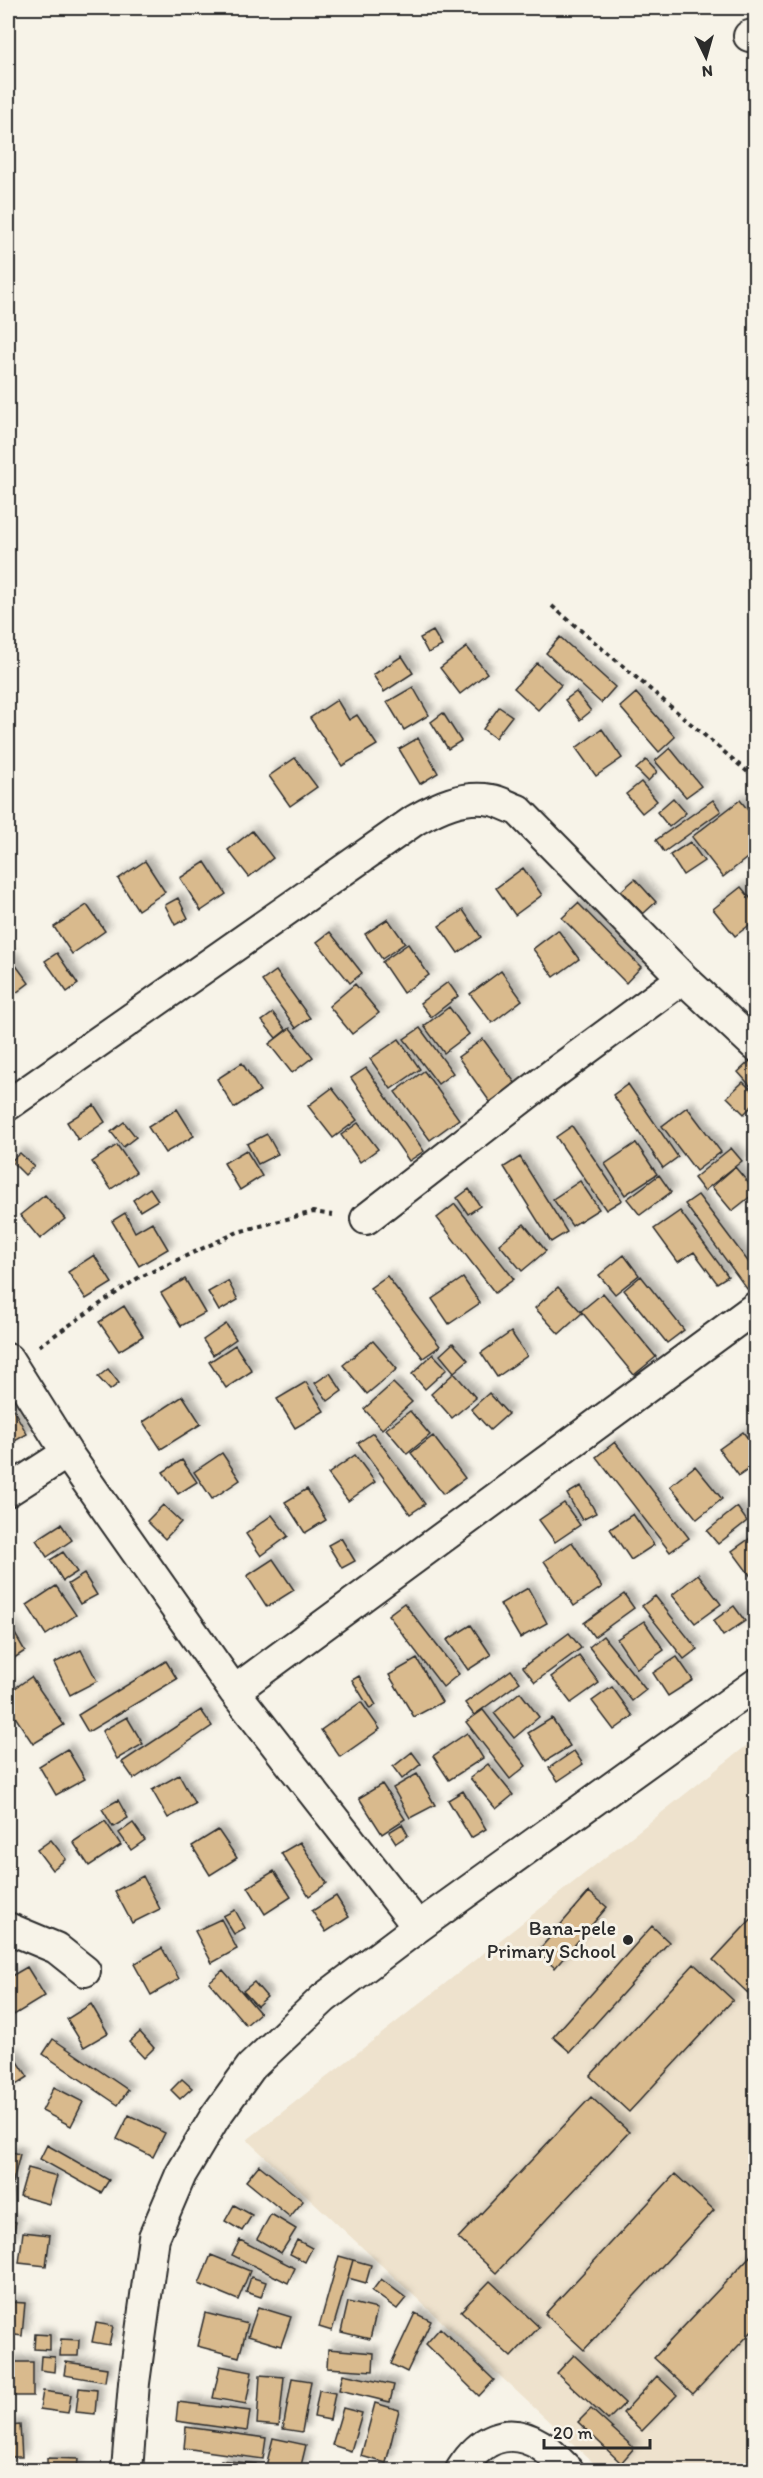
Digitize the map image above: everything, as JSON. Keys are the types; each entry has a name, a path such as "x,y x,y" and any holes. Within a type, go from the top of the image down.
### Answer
{"street":[{"path":"8,1105 415,820 444,804 469,800 491,800 518,810 683,978 756,1046"},
{"path":"366,1219 553,1074 683,978"},
{"path":"234,1691 756,1307"},
{"path":"9,1362 67,1453 234,1691 417,1927"},
{"path":"8,1491 67,1453"},
{"path":"127,2470 137,2352 154,2237 182,2174 215,2117 250,2067 324,1998 417,1927 756,1684"},
{"path":"8,1928 56,1948 85,1971"},
{"path":"461,2470 472,2453 488,2441 508,2435 522,2437 540,2445 567,2470"}],"path":[{"path":"552,606 756,779"},
{"path":"9,1362 138,1278 238,1232 313,1212 366,1219"}],"shaded area":[{"name":"Bana-pele Primary School","path":"755,1739 755,2470 601,2470 247,2140"}],"building":[{"path":"433,631 442,646 428,653 420,638"},
{"path":"560,637 615,687 601,703 546,653"},
{"path":"467,647 487,673 460,694 440,668"},
{"path":"402,656 413,673 384,692 373,675"},
{"path":"537,663 561,685 538,710 514,688"},
{"path":"413,687 429,715 404,730 387,702"},
{"path":"576,692 591,711 580,720 565,700"},
{"path":"636,693 675,737 659,752 620,707"},
{"path":"337,700 349,720 357,715 377,745 342,766 310,718"},
{"path":"499,707 512,716 495,738 483,729"},
{"path":"443,713 461,741 448,749 431,722"},
{"path":"602,729 622,758 596,776 576,748"},
{"path":"418,738 438,773 420,784 399,749"},
{"path":"670,748 701,786 686,797 655,761"},
{"path":"295,758 317,787 290,806 269,776"},
{"path":"646,760 657,772 648,781 636,769"},
{"path":"641,782 657,801 642,813 626,794"},
{"path":"673,798 686,813 669,827 657,812"},
{"path":"713,800 721,811 664,852 656,840"},
{"path":"740,800 756,820 756,851 723,877 692,837"},
{"path":"252,831 273,858 249,877 228,850"},
{"path":"690,842 704,861 683,875 670,855"},
{"path":"145,861 165,892 138,910 118,879"},
{"path":"205,862 226,894 201,911 180,878"},
{"path":"523,868 542,895 515,915 496,888"},
{"path":"635,879 656,902 643,914 621,891"},
{"path":"741,887 756,905 756,920 735,936 713,909"},
{"path":"178,898 188,918 175,925 165,905"},
{"path":"578,903 641,967 626,983 562,918"},
{"path":"87,905 105,931 72,954 54,927"},
{"path":"463,910 481,937 458,953 439,926"},
{"path":"388,919 405,943 382,959 365,934"},
{"path":"558,930 579,959 554,977 533,949"},
{"path":"330,932 362,973 350,983 317,942"},
{"path":"408,944 429,975 403,993 382,962"},
{"path":"57,953 78,984 67,992 45,961"},
{"path":"8,957 29,983 8,999"},
{"path":"276,971 310,1018 296,1028 262,981"},
{"path":"501,971 522,1000 492,1023 470,994"},
{"path":"448,982 458,996 431,1017 420,1003"},
{"path":"355,984 379,1013 352,1034 329,1006"},
{"path":"449,1007 469,1034 444,1053 424,1026"},
{"path":"273,1013 286,1030 276,1038 262,1021"},
{"path":"290,1028 313,1057 292,1073 269,1044"},
{"path":"420,1028 453,1073 438,1084 404,1039"},
{"path":"399,1039 420,1069 391,1089 370,1059"},
{"path":"483,1039 516,1084 490,1102 458,1057"},
{"path":"752,1059 756,1063 754,1090 738,1072"},
{"path":"242,1063 260,1091 234,1108 217,1079"},
{"path":"366,1068 424,1151 409,1161 351,1078"},
{"path":"424,1071 459,1119 430,1140 395,1092"},
{"path":"743,1082 756,1094 756,1102 744,1114 727,1097"},
{"path":"628,1084 678,1157 663,1168 613,1095"},
{"path":"332,1088 357,1120 333,1138 308,1106"},
{"path":"94,1105 105,1122 78,1140 67,1122"},
{"path":"687,1107 721,1152 696,1171 662,1126"},
{"path":"177,1109 194,1136 165,1153 148,1127"},
{"path":"124,1122 136,1137 123,1147 111,1132"},
{"path":"358,1123 378,1149 360,1162 341,1135"},
{"path":"572,1126 622,1200 606,1210 556,1137"},
{"path":"267,1134 278,1154 258,1164 247,1144"},
{"path":"636,1143 657,1174 625,1195 605,1164"},
{"path":"117,1145 136,1172 111,1189 92,1162"},
{"path":"731,1148 742,1161 704,1191 694,1178"},
{"path":"246,1150 262,1176 240,1190 224,1163"},
{"path":"20,1153 34,1166 25,1175 11,1161"},
{"path":"520,1157 567,1232 551,1242 504,1167"},
{"path":"735,1167 756,1192 732,1211 712,1187"},
{"path":"659,1175 671,1192 640,1215 627,1199"},
{"path":"580,1181 599,1209 572,1226 553,1199"},
{"path":"150,1188 158,1200 140,1211 133,1200"},
{"path":"469,1189 480,1206 468,1214 457,1198"},
{"path":"45,1195 65,1219 40,1239 20,1215"},
{"path":"698,1195 756,1272 756,1282 747,1289 685,1204"},
{"path":"455,1204 514,1279 495,1293 437,1218"},
{"path":"680,1211 728,1276 717,1283 694,1252 678,1262 654,1229"},
{"path":"125,1213 135,1232 152,1222 168,1249 139,1266 112,1221"},
{"path":"524,1224 546,1251 522,1271 499,1244"},
{"path":"94,1255 112,1283 86,1299 68,1272"},
{"path":"624,1255 639,1275 615,1294 599,1275"},
{"path":"387,1276 440,1346 423,1358 370,1288"},
{"path":"641,1276 684,1330 667,1343 624,1290"},
{"path":"463,1278 480,1303 449,1324 432,1299"},
{"path":"185,1279 205,1313 181,1326 161,1293"},
{"path":"228,1281 238,1300 219,1311 208,1292"},
{"path":"558,1287 582,1313 559,1334 535,1308"},
{"path":"603,1293 656,1357 634,1375 581,1311"},
{"path":"124,1306 143,1336 119,1351 99,1322"},
{"path":"226,1324 236,1339 213,1355 203,1340"},
{"path":"511,1332 527,1356 497,1377 481,1353"},
{"path":"373,1341 397,1369 367,1394 343,1365"},
{"path":"453,1343 468,1360 454,1372 440,1355"},
{"path":"235,1345 252,1371 226,1388 209,1362"},
{"path":"433,1354 447,1369 425,1389 412,1374"},
{"path":"108,1369 119,1383 110,1390 98,1377"},
{"path":"330,1373 342,1391 328,1401 315,1383"},
{"path":"454,1373 476,1398 452,1418 431,1394"},
{"path":"306,1382 324,1411 295,1428 277,1399"},
{"path":"393,1383 412,1402 382,1429 364,1409"},
{"path":"489,1393 508,1414 490,1430 471,1409"},
{"path":"183,1396 201,1424 161,1449 143,1422"},
{"path":"8,1400 27,1434 8,1445"},
{"path":"410,1411 430,1435 407,1454 386,1429"},
{"path":"743,1432 756,1449 756,1464 739,1476 719,1449"},
{"path":"373,1433 425,1504 410,1514 358,1443"},
{"path":"433,1436 465,1478 443,1494 411,1453"},
{"path":"615,1442 689,1538 670,1552 596,1457"},
{"path":"222,1453 240,1480 212,1499 194,1472"},
{"path":"355,1455 375,1482 348,1501 328,1474"},
{"path":"182,1460 197,1482 178,1494 163,1472"},
{"path":"695,1466 722,1499 697,1519 670,1486"},
{"path":"581,1486 596,1513 582,1520 567,1494"},
{"path":"307,1489 326,1520 305,1533 285,1502"},
{"path":"564,1503 580,1525 555,1542 539,1520"},
{"path":"163,1505 181,1522 165,1539 147,1521"},
{"path":"737,1507 747,1521 718,1544 707,1531"},
{"path":"633,1514 654,1545 631,1560 610,1529"},
{"path":"272,1515 288,1536 261,1556 246,1534"},
{"path":"61,1524 72,1540 47,1557 36,1540"},
{"path":"756,1534 756,1575 752,1578 732,1551"},
{"path":"341,1538 355,1561 342,1568 328,1545"},
{"path":"572,1542 602,1587 574,1606 544,1561"},
{"path":"63,1552 77,1572 63,1581 50,1560"},
{"path":"273,1559 294,1590 267,1607 247,1576"},
{"path":"84,1574 97,1595 80,1604 68,1584"},
{"path":"698,1574 721,1604 695,1623 672,1595"},
{"path":"56,1586 76,1615 46,1635 27,1605"},
{"path":"528,1588 547,1623 520,1638 500,1604"},
{"path":"624,1594 634,1608 594,1637 584,1623"},
{"path":"655,1596 697,1649 684,1659 642,1606"},
{"path":"404,1603 459,1674 443,1687 388,1615"},
{"path":"734,1606 745,1621 723,1636 713,1621"},
{"path":"644,1621 664,1650 637,1669 617,1639"},
{"path":"8,1622 25,1651 8,1662"},
{"path":"471,1625 491,1655 468,1670 447,1640"},
{"path":"569,1633 581,1648 535,1682 523,1667"},
{"path":"603,1636 646,1690 632,1701 589,1647"},
{"path":"81,1650 97,1681 70,1695 54,1663"},
{"path":"579,1656 599,1683 571,1703 551,1677"},
{"path":"677,1657 693,1680 668,1696 653,1673"},
{"path":"417,1659 442,1702 414,1717 389,1675"},
{"path":"166,1661 177,1679 88,1732 78,1715"},
{"path":"511,1670 520,1682 474,1715 465,1703"},
{"path":"359,1676 376,1705 370,1709 352,1680"},
{"path":"31,1677 64,1725 33,1744 8,1706 8,1693"},
{"path":"612,1687 633,1716 614,1730 592,1701"},
{"path":"520,1692 539,1717 514,1738 494,1713"},
{"path":"361,1702 380,1729 340,1757 321,1730"},
{"path":"201,1710 212,1726 134,1779 122,1762"},
{"path":"483,1710 526,1766 510,1779 466,1722"},
{"path":"127,1717 143,1744 117,1759 102,1731"},
{"path":"552,1718 570,1746 546,1761 528,1733"},
{"path":"467,1733 483,1758 449,1780 433,1756"},
{"path":"67,1749 85,1779 56,1795 39,1766"},
{"path":"574,1751 583,1764 558,1781 549,1768"},
{"path":"412,1752 421,1764 402,1779 393,1767"},
{"path":"488,1764 513,1795 496,1809 470,1778"},
{"path":"417,1774 435,1805 410,1818 393,1788"},
{"path":"179,1775 195,1804 168,1818 152,1790"},
{"path":"382,1784 405,1819 382,1834 359,1798"},
{"path":"463,1791 486,1829 471,1838 448,1800"},
{"path":"118,1800 128,1818 113,1827 102,1809"},
{"path":"105,1821 121,1845 89,1866 73,1842"},
{"path":"133,1823 145,1840 131,1850 119,1833"},
{"path":"402,1824 408,1835 396,1843 389,1832"},
{"path":"218,1830 237,1858 210,1875 192,1846"},
{"path":"51,1840 66,1859 52,1870 37,1850"},
{"path":"300,1842 327,1883 309,1896 281,1853"},
{"path":"274,1871 291,1897 265,1914 248,1887"},
{"path":"143,1876 160,1909 132,1923 115,1891"},
{"path":"589,1892 607,1907 555,1968 537,1952"},
{"path":"336,1896 349,1917 326,1932 312,1911"},
{"path":"235,1910 245,1928 234,1934 223,1916"},
{"path":"756,1914 756,1989 750,1995 713,1960"},
{"path":"221,1919 237,1949 212,1963 195,1931"},
{"path":"652,1926 669,1942 570,2052 553,2037"},
{"path":"162,1948 179,1979 151,1995 134,1964"},
{"path":"694,1964 733,2000 629,2112 590,2076"},
{"path":"27,1967 45,1996 14,2015 8,2004 8,1978"},
{"path":"223,1970 260,2013 246,2025 209,1982"},
{"path":"254,1982 267,1997 257,2006 243,1991"},
{"path":"91,2004 108,2033 84,2047 67,2019"},
{"path":"140,2032 154,2048 144,2058 129,2042"},
{"path":"53,2039 128,2090 118,2105 43,2054"},
{"path":"13,2054 28,2077 8,2090 8,2058"},
{"path":"182,2079 192,2088 180,2099 171,2090"},
{"path":"54,2087 83,2102 71,2126 42,2111"},
{"path":"591,2097 629,2132 496,2273 458,2238"},
{"path":"129,2115 165,2133 153,2157 117,2139"},
{"path":"47,2145 109,2180 101,2193 40,2159"},
{"path":"8,2151 20,2154 8,2201"},
{"path":"259,2165 303,2201 290,2217 246,2181"},
{"path":"28,2168 57,2176 49,2204 20,2196"},
{"path":"675,2174 714,2210 584,2350 545,2314"},
{"path":"234,2205 252,2215 242,2231 225,2221"},
{"path":"271,2214 296,2229 281,2253 257,2239"},
{"path":"8,2220 16,2222 11,2243 8,2243"},
{"path":"23,2232 50,2235 46,2266 19,2263"},
{"path":"240,2240 295,2268 288,2283 232,2255"},
{"path":"297,2240 312,2248 305,2262 290,2254"},
{"path":"756,2250 756,2327 693,2394 654,2358"},
{"path":"211,2255 250,2271 238,2300 199,2284"},
{"path":"339,2256 353,2260 332,2331 319,2327"},
{"path":"353,2260 371,2265 366,2283 348,2278"},
{"path":"251,2277 266,2282 261,2297 246,2292"},
{"path":"381,2279 406,2298 397,2309 372,2291"},
{"path":"490,2281 539,2327 511,2357 461,2311"},
{"path":"8,2302 25,2303 22,2336 8,2334"},
{"path":"348,2302 377,2309 370,2339 341,2332"},
{"path":"258,2307 291,2317 281,2346 248,2336"},
{"path":"205,2313 248,2324 239,2357 197,2346"},
{"path":"415,2313 431,2321 407,2372 391,2364"},
{"path":"96,2323 113,2326 109,2345 92,2342"},
{"path":"440,2328 494,2380 479,2396 426,2344"},
{"path":"35,2334 50,2335 50,2350 34,2349"},
{"path":"61,2339 79,2340 78,2356 60,2356"},
{"path":"328,2349 374,2353 373,2371 327,2368"},
{"path":"574,2355 625,2403 608,2420 557,2373"},
{"path":"41,2356 55,2357 54,2372 40,2370"},
{"path":"8,2362 33,2362 33,2396 8,2396"},
{"path":"66,2362 107,2368 105,2382 64,2375"},
{"path":"220,2366 252,2372 246,2404 213,2398"},
{"path":"343,2374 394,2385 390,2402 339,2390"},
{"path":"260,2375 284,2377 279,2426 257,2424"},
{"path":"657,2376 677,2395 642,2431 623,2413"},
{"path":"292,2378 311,2381 302,2432 283,2429"},
{"path":"79,2388 97,2390 95,2414 76,2412"},
{"path":"319,2390 335,2393 330,2420 314,2417"},
{"path":"43,2391 71,2395 68,2413 40,2409"},
{"path":"178,2402 250,2411 247,2431 176,2421"},
{"path":"375,2403 399,2410 386,2463 361,2456"},
{"path":"343,2408 362,2413 351,2451 332,2445"},
{"path":"591,2409 634,2448 621,2463 578,2422"},
{"path":"20,2425 22,2457 8,2457 8,2426"},
{"path":"186,2427 266,2438 263,2459 184,2448"},
{"path":"273,2438 306,2445 300,2470 265,2470"},
{"path":"47,2458 78,2459 77,2470 47,2470"},
{"path":"221,2460 256,2464 255,2470 220,2470"}],"place":[{"name":"Bana-pele Primary School","path":"628,1940"}]}
